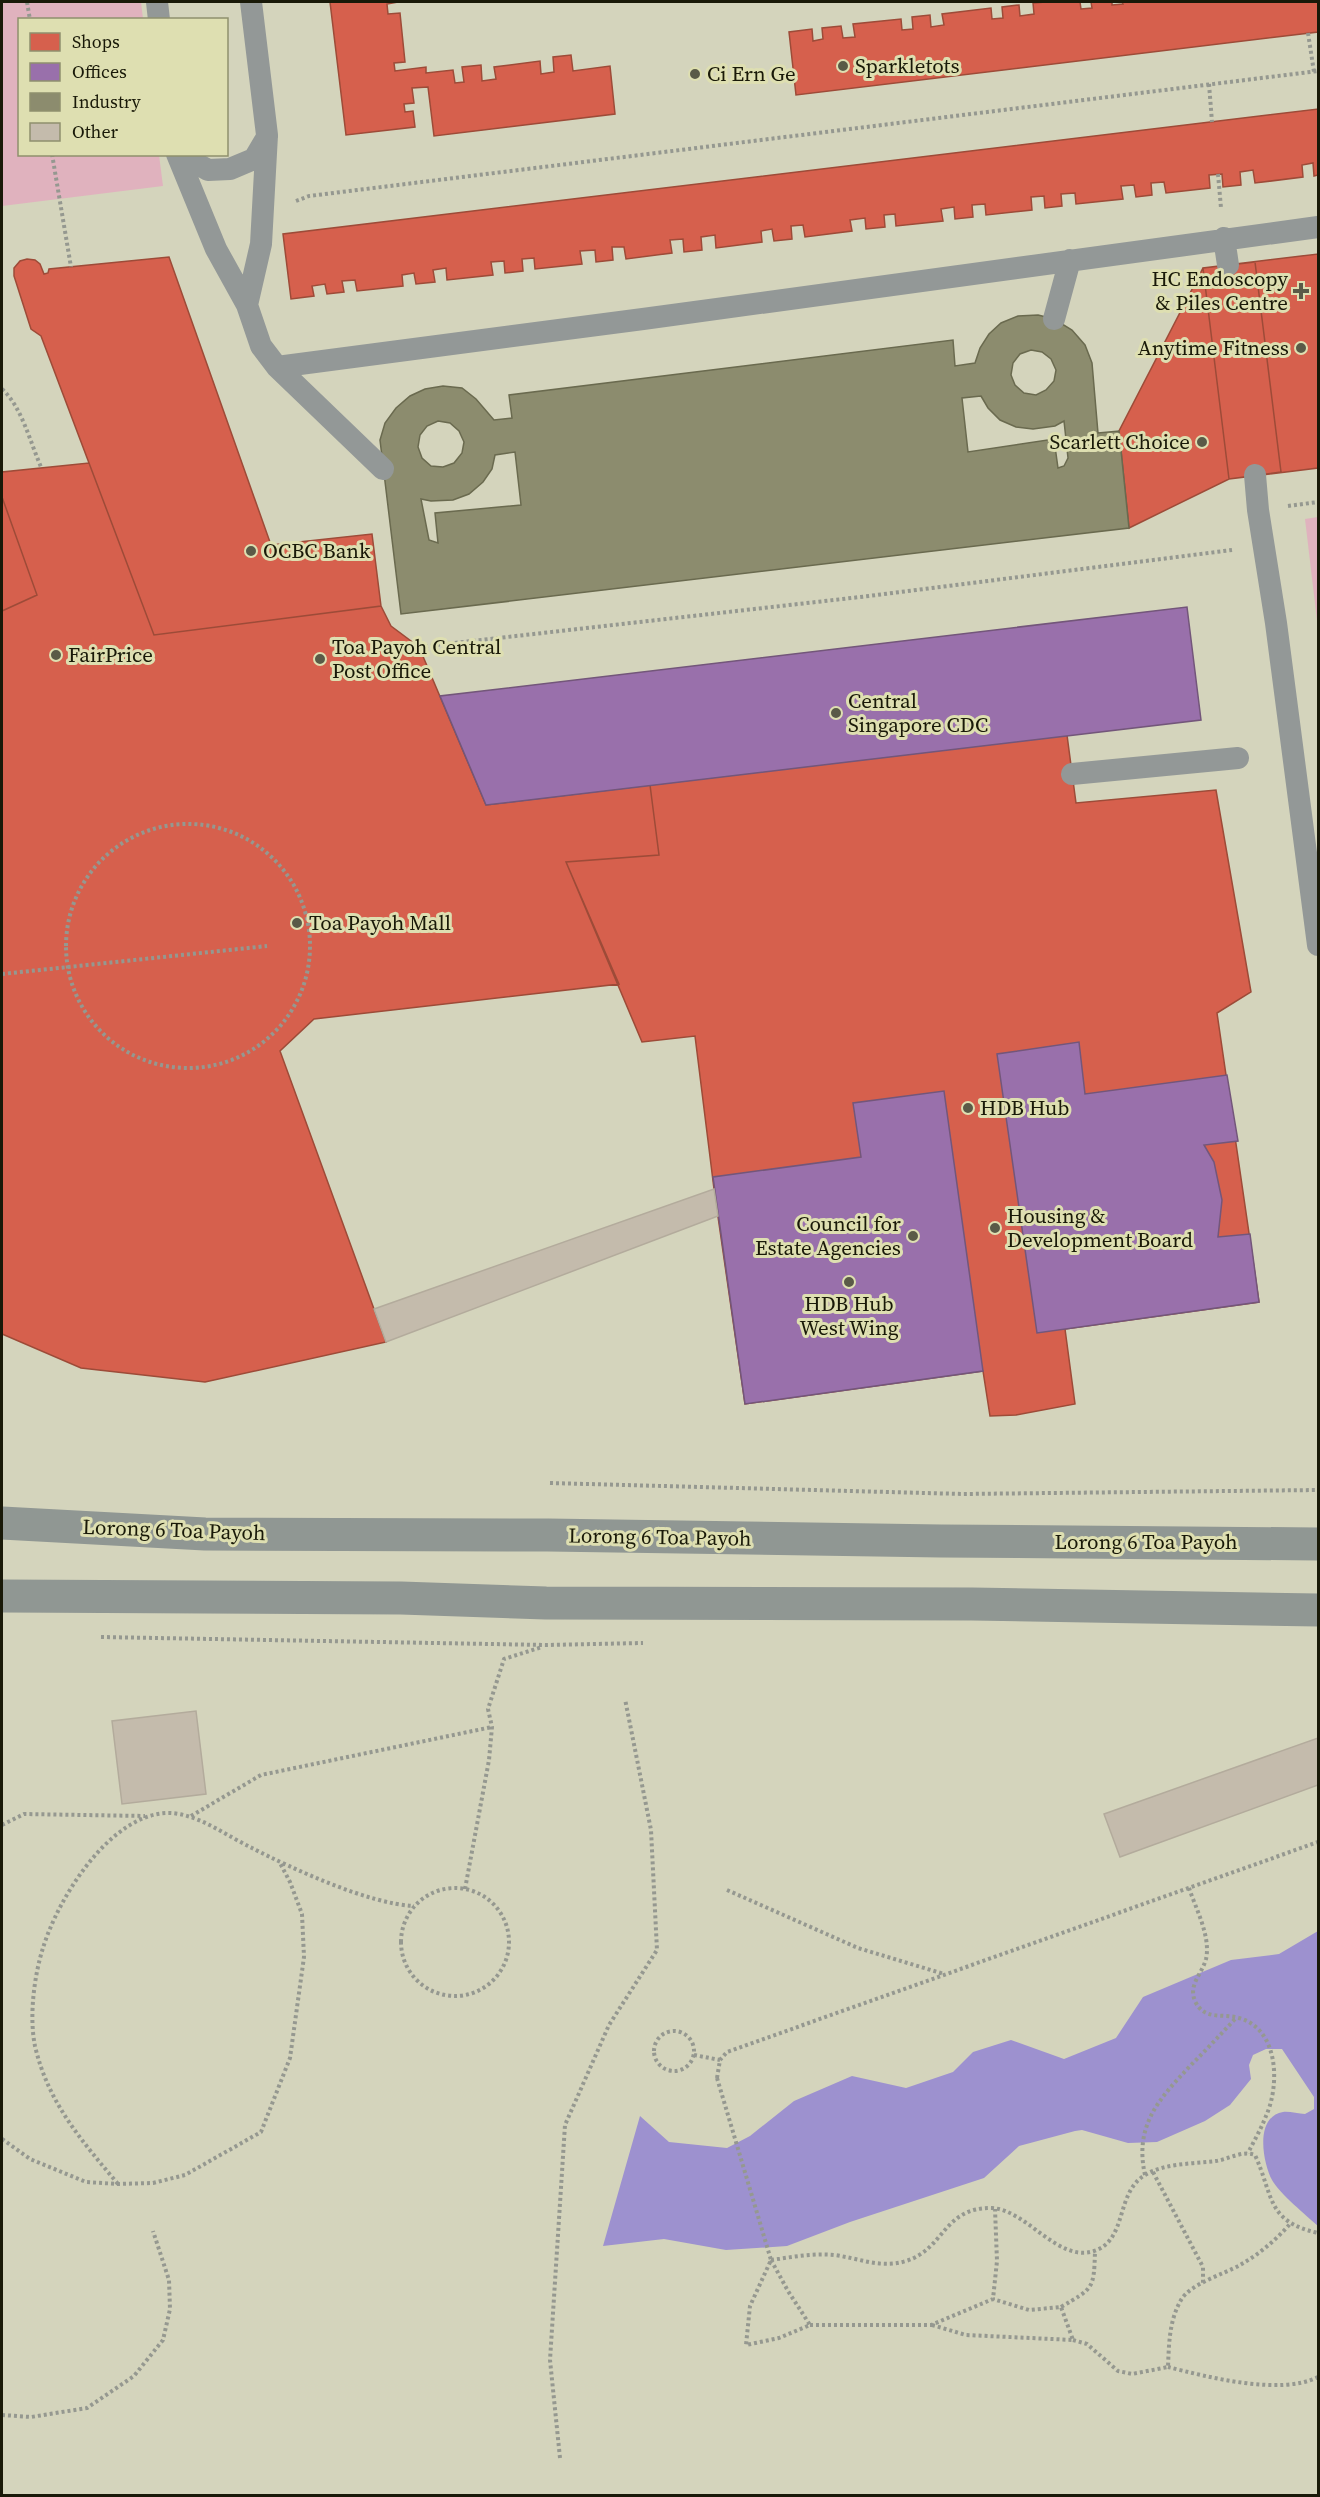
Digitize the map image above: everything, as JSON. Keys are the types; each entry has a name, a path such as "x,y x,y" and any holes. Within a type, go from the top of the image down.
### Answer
{"main road":[{"name":"Lorong 6 Toa Payoh","path":"2,1523 205,1534 548,1535 1318,1544"},
{"path":"2,1596 401,1598 546,1603 961,1604 1318,1610"}],"lane":[{"path":"157,2 159,18"},
{"path":"247,305 261,244 267,135 251,2"},
{"path":"183,156 208,170 230,169 254,159 267,135"},
{"path":"180,156 216,249 247,305 261,346 276,367 383,469"},
{"path":"276,367 643,320 1224,238 1318,227"},
{"path":"1224,238 1228,265"},
{"path":"1054,318 1070,260"},
{"path":"1255,475 1318,945"},
{"path":"1072,774 1238,758"}],"path":[{"path":"27,2 30,18"},
{"path":"291,202 309,196 1316,71 1308,33"},
{"path":"1209,84 1212,122"},
{"path":"52,156 71,267"},
{"path":"2,389 10,396 21,414 41,467"},
{"path":"419,647 868,596 1265,545"},
{"path":"201,823 238,833 270,854 295,884 309,920 311,958 301,995 280,1027 250,1052 214,1066 175,1068 138,1058 105,1038 81,1008 67,972 65,933 75,896 96,864 126,839 162,825 201,823"},
{"path":"2,974 267,946"},
{"path":"550,1483 963,1494 1318,1490"},
{"path":"96,1636 546,1645 520,1656 504,1659 488,1709 492,1727 489,1760 465,1889"},
{"path":"560,2458 550,2360 565,2125 609,2025 657,1950 651,1830 625,1699"},
{"path":"190,1816 261,1775 492,1727"},
{"path":"2,1825 24,1814 147,1816 169,1813 190,1816 279,1862 365,1895 400,1905 414,1906"},
{"path":"118,2184 80,2139 51,2096 35,2045 33,1993 43,1947 66,1897 91,1860 122,1828 147,1816"},
{"path":"810,2325 771,2260 717,2078 720,2060 727,2052 1318,1842"},
{"path":"2,2139 30,2159 86,2182 118,2184 153,2182 185,2175 261,2132 290,2058 304,1957 302,1914 291,1882 279,1862"},
{"path":"446,1888 465,1889 481,1894 494,1904 503,1917 509,1933 509,1949 505,1965 494,1980 479,1992 461,1996 442,1995 425,1988 411,1975 402,1959 400,1940 404,1922 414,1906 428,1895 446,1888"},
{"path":"1189,1888 1207,1950 1203,1968 1194,1985 1193,1996 1198,2007 1206,2014 1237,2017 1250,2022 1262,2034 1272,2055 1275,2080 1270,2105 1248,2153"},
{"path":"727,1890 858,1948 944,1975"},
{"path":"1145,2175 1142,2154 1146,2127 1155,2106 1237,2017"},
{"path":"680,2031 689,2037 695,2048 694,2055 686,2068 675,2072 663,2069 656,2061 654,2049 658,2038 668,2032 680,2031"},
{"path":"694,2055 720,2060"},
{"path":"771,2260 809,2254 834,2255 872,2264 894,2264 914,2258 924,2252 960,2214 980,2208 995,2208 1011,2214 1075,2253 1095,2251 1108,2244 1116,2231 1125,2196 1145,2175 1162,2168 1220,2160 1248,2153 1255,2156 1279,2215 1290,2224 1318,2233"},
{"path":"1153,2172 1203,2267 1203,2283"},
{"path":"993,2299 997,2261 995,2208"},
{"path":"1168,2367 1170,2329 1182,2298 1203,2283 1241,2265 1280,2236 1290,2224"},
{"path":"2,2415 31,2417 87,2408 134,2376 163,2340 170,2309 169,2280 153,2231"},
{"path":"931,2325 993,2299 1029,2310 1061,2307 1089,2291 1094,2278 1095,2251"},
{"path":"771,2260 750,2306 746,2345 779,2338 810,2325 931,2325 966,2335 1073,2340 1086,2344 1118,2371 1132,2374 1168,2367 1220,2380 1288,2385 1318,2377"},
{"path":"1061,2307 1073,2340"}],"shaded area":[{"path":"2,2 141,2 143,18 18,18 18,156 159,156 163,186 2,206"},
{"path":"1318,517 1318,629 1305,519"},
{"path":"1318,1931 1318,2226 1287,2198 1272,2180 1266,2163 1263,2142 1264,2131 1274,2116 1283,2112 1305,2114 1314,2109 1314,2097 1282,2049 1266,2049 1253,2055 1249,2065 1251,2079 1230,2105 1205,2121 1157,2142 1128,2143 1082,2130 1019,2146 984,2178 850,2222 787,2246 726,2250 664,2239 603,2246 640,2116 669,2142 727,2148 750,2136 794,2101 852,2076 906,2088 953,2072 973,2052 1011,2040 1064,2059 1116,2038 1143,1997 1231,1960 1279,1954"}],"building: Shops":[{"path":"330,2 398,2 387,4 388,14 400,13 405,62 394,63 395,71 426,67 426,73 453,70 455,83 464,82 462,67 481,65 482,81 496,79 494,67 540,61 541,74 554,72 553,57 571,55 573,71 610,66 615,114 434,136 428,87 412,88 414,103 404,104 405,112 413,111 415,127 346,135"},
{"path":"1080,2 1081,9 1092,8 1091,2 1112,2 1112,5 1123,4 1122,2 1318,2 1318,32 796,95 789,32 812,29 813,41 823,39 822,28 841,26 843,38 855,37 853,24 901,19 902,30 913,29 912,17 930,15 931,27 944,25 942,14 991,8 992,19 1003,18 1002,7 1019,5 1020,16 1034,14 1033,3"},
{"path":"1318,109 1318,175 1314,176 1313,163 1302,165 1303,177 1255,183 1253,170 1240,172 1241,185 1223,187 1222,174 1209,175 1210,188 1166,193 1164,182 1151,183 1152,195 1136,197 1134,185 1121,186 1123,199 1076,204 1075,193 1061,194 1062,206 1045,208 1044,196 1031,197 1032,210 986,215 985,204 972,205 973,217 955,219 954,207 941,209 943,221 896,226 895,214 884,215 885,227 866,229 865,218 850,220 852,231 805,237 803,225 791,226 792,239 774,241 772,229 761,231 762,242 716,248 715,235 701,237 702,250 684,252 683,239 670,240 672,253 626,259 624,247 612,247 613,260 596,262 595,250 580,251 582,264 535,269 534,258 522,259 523,271 505,273 504,261 491,262 493,275 447,280 446,268 433,270 435,282 416,284 414,273 402,275 403,286 357,291 355,280 342,281 344,292 327,294 325,284 312,286 314,296 291,299 283,234"},
{"path":"1318,254 1318,468 1229,479 1129,528 1119,431 1203,268"},
{"path":"169,257 271,545 372,534 381,606 154,635 41,336 31,329 14,276 14,268 20,261 35,260 40,264 44,274 48,273 49,269"},
{"path":"1255,262 1281,472 1229,479 1203,268"},
{"name":"Toa Payoh Mall","path":"89,463 154,635 381,606 391,626 419,647 486,805 650,785 659,855 566,862 619,984 314,1019 280,1051 386,1342 205,1382 81,1368 2,1334 2,611 37,595 2,497 2,472"},
{"path":"2,497 37,595 2,611"},
{"name":"HDB Hub","path":"1067,735 1076,803 1216,790 1251,992 1217,1013 1259,1302 1065,1329 1075,1404 1016,1415 990,1416 983,1371 745,1404 695,1036 642,1042 566,862 659,855 650,785"}],"building: Offices":[{"path":"1187,607 1201,720 486,805 440,696"},
{"path":"1079,1042 1085,1094 1227,1075 1238,1141 1204,1145 1214,1162 1222,1200 1218,1237 1250,1234 1259,1302 1037,1333 997,1054"},
{"name":"HDB Hub West Wing","path":"944,1091 983,1371 745,1404 713,1177 861,1157 853,1103"}],"building: Industry":[{"path":"1038,315 1054,319 1072,330 1085,345 1092,363 1098,433 1119,431 1129,528 401,614 380,440 385,423 396,408 410,396 425,389 443,386 462,388 476,399 494,420 512,418 509,395 953,340 955,366 975,363 980,348 989,334 1001,323 1018,316","holes":["1031,350 1042,352 1051,359 1056,370 1054,381 1046,390 1036,395 1024,393 1015,385 1011,375 1013,363 1020,354","981,396 988,408 1000,420 1016,427 1033,429 1055,426 1064,421 1068,458 1064,466 1058,468 1054,439 968,452 962,398","438,421 450,423 459,431 464,442 462,453 454,463 443,467 431,466 422,458 418,447 420,435 427,426","515,452 521,505 435,513 438,543 429,540 421,499 453,500 469,494 483,482 492,469 495,455"]}],"building: Other":[{"path":"714,1189 718,1216 386,1342 374,1309"},
{"path":"196,1711 206,1794 122,1804 112,1721"},
{"path":"1318,1738 1318,1785 1120,1857 1104,1814"}],"place":[{"name":"Sparkletots","path":"843,66"},
{"name":"Ci Ern Ge","path":"695,74"},
{"name":"HC Endoscopy & Piles Centre","path":"1301,291"},
{"name":"Anytime Fitness","path":"1301,348"},
{"name":"Scarlett Choice","path":"1202,442"},
{"name":"OCBC Bank","path":"251,551"},
{"name":"FairPrice","path":"56,655"},
{"name":"Toa Payoh Central Post Office","path":"320,659"},
{"name":"Central Singapore CDC","path":"836,713"},
{"name":"Toa Payoh Mall","path":"297,923"},
{"name":"HDB Hub","path":"968,1108"},
{"name":"Housing & Development Board","path":"995,1228"},
{"name":"Council for Estate Agencies","path":"913,1236"},
{"name":"HDB Hub West Wing","path":"849,1282"}]}
